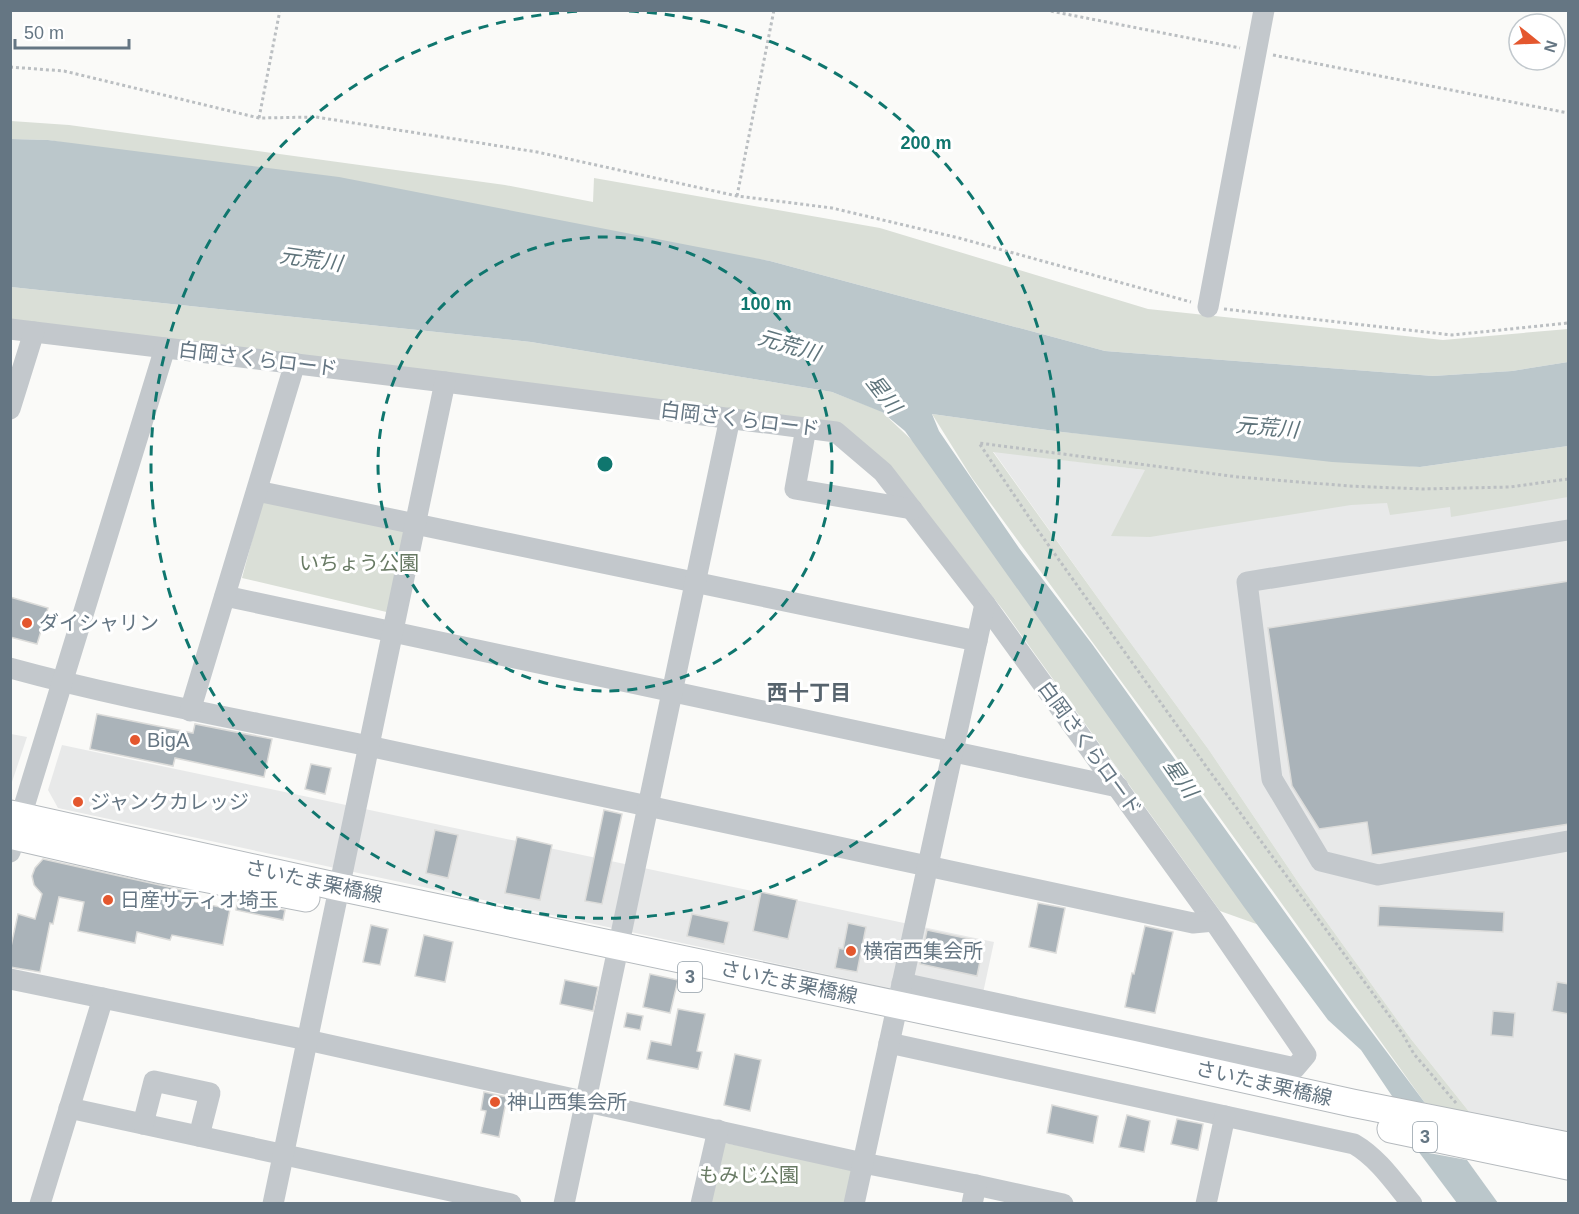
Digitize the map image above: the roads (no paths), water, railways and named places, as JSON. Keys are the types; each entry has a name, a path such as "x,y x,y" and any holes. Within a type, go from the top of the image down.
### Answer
{"main road":[{"name":"さいたま栗橋線","path":"14,831 619,953 896,1013 1131,1053 1482,1149 1569,1166"},
{"name":"さいたま栗橋線","path":"1360,1114 1466,1125 1569,1146"}],"street":[{"path":"1208,307 1264,10"},
{"name":"白岡さくらロード","path":"10,329 836,432 883,472 985,604 1214,921 1306,1055 1295,1068 896,1013"},
{"path":"10,409 34,332"},
{"path":"14,831 63,683 165,348"},
{"path":"190,711 295,363"},
{"path":"273,1203 445,382"},
{"path":"564,1203 619,953 730,418"},
{"path":"806,428 795,489 912,509"},
{"path":"256,490 977,641"},
{"path":"1569,530 1247,582 1272,779 1321,861 1378,875 1569,841"},
{"path":"225,596 1118,787"},
{"path":"854,1203 985,604"},
{"path":"10,669 190,711 369,746 1194,923 1214,921"},
{"path":"10,979 307,1040 718,1130 863,1163 974,1194 1063,1203"},
{"path":"40,1203 103,998"},
{"path":"896,1013 1225,1116 1354,1144 1364,1150 1385,1170 1412,1203"},
{"path":"143,1124 154,1080 210,1093 200,1136"},
{"path":"69,1108 511,1203"},
{"path":"1206,1203 1225,1116"},
{"path":"701,1203 718,1130"}],"water":[{"path":"11,139 48,140 339,177 770,261 1105,351 1433,376 1512,371 1568,362 1568,446 1420,467 1332,462 1062,432 932,414 939,431 1019,548 1092,644 1353,1007 1425,1103 1394,1099 1361,1050 1328,1020 1244,907 905,431 882,412 832,392 531,342 11,287"},
{"path":"1418,1151 1467,1160 1498,1203 1457,1203"}],"place":[{"name":"ダイシャリン","path":"27,623"},
{"name":"BigA","path":"135,740"},
{"name":"ジャンクカレッジ","path":"78,802"},
{"name":"日産サティオ埼玉","path":"108,900"},
{"name":"横宿西集会所","path":"851,951"},
{"name":"神山西集会所","path":"495,1102"}],"district":[{"name":"西十丁目","path":"809,692"}],"water label":[{"name":"元荒川","path":"311,259"},
{"name":"元荒川","path":"789,345"},
{"name":"星川","path":"884,394"},
{"name":"元荒川","path":"1267,427"},
{"name":"星川","path":"1181,778"}],"park label":[{"name":"いちょう公園","path":"359,563"},
{"name":"もみじ公園","path":"749,1175"}]}
